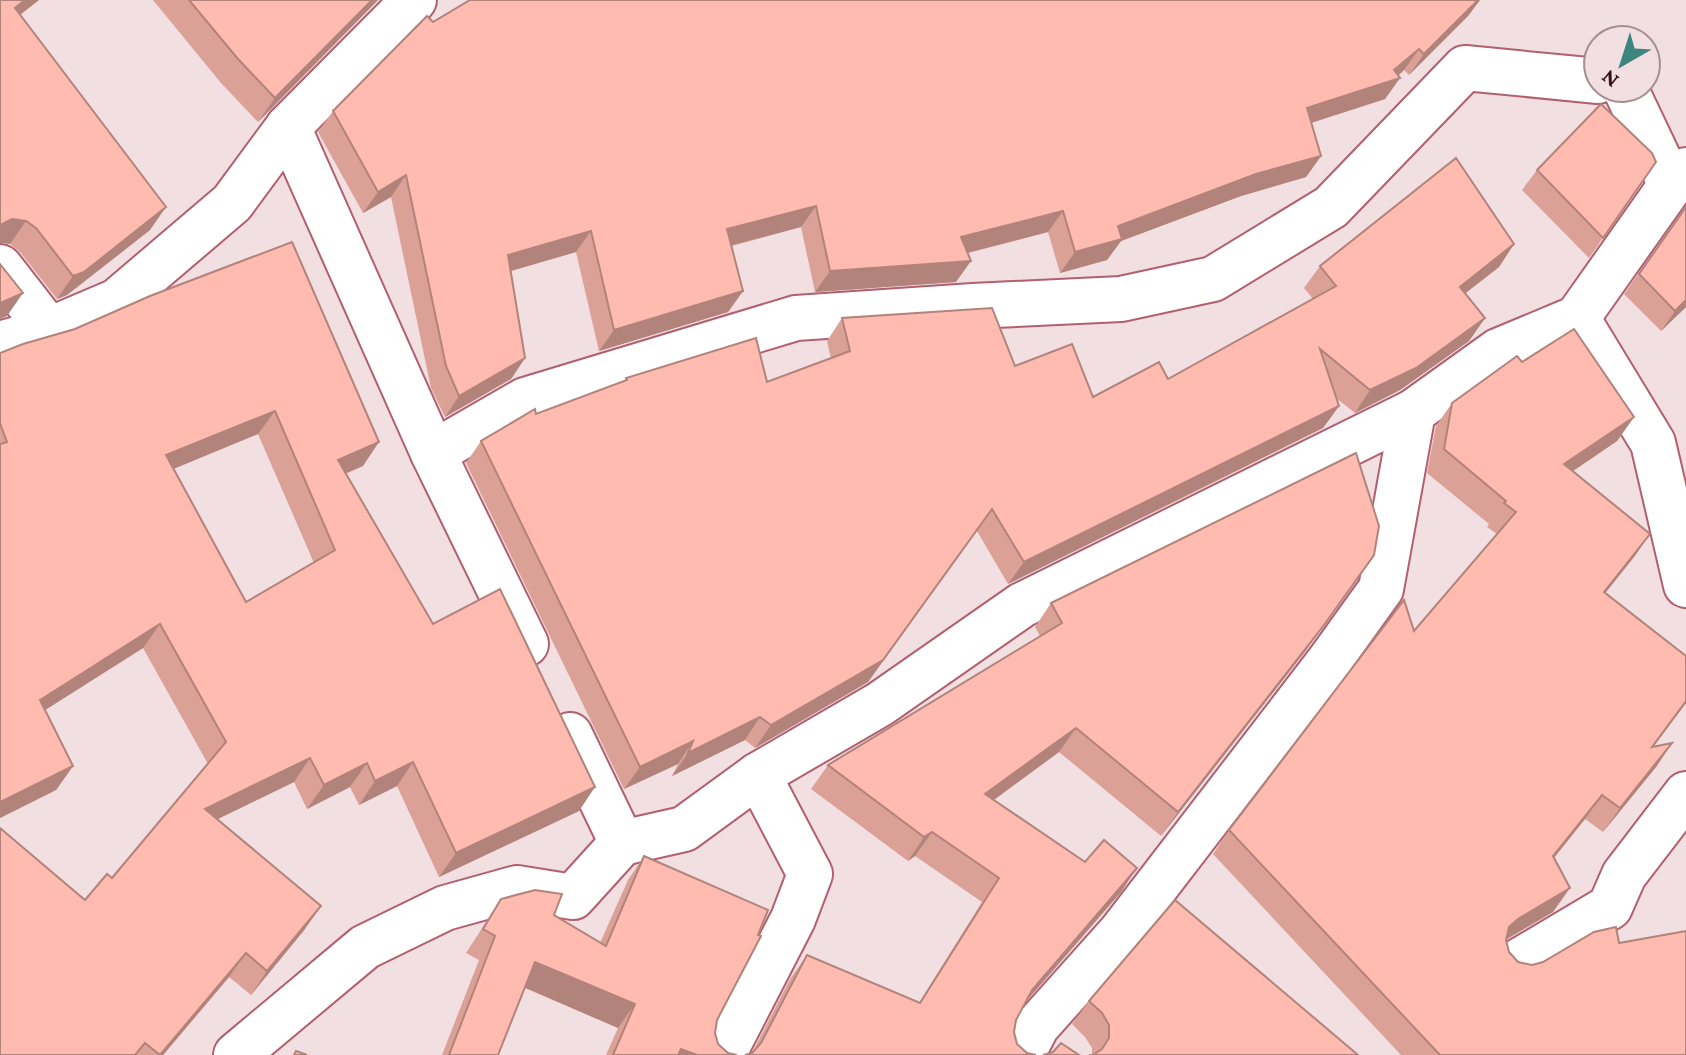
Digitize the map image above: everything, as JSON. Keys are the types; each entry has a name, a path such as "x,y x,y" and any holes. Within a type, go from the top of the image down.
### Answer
{"street":[{"path":"0,344 49,330 117,301 232,203 288,127 414,0"},
{"path":"433,453 525,400 796,318 1121,299 1213,279 1331,207 1465,68 1582,79"},
{"path":"236,1055 365,947 445,908 517,888 573,897 622,843 684,829 758,775 880,704 1022,605 1413,412 1498,351 1577,318 1678,177 1635,104"},
{"path":"288,127 433,453 622,843"},
{"path":"0,267 49,330"},
{"path":"1577,318 1653,443 1686,585"},
{"path":"1068,1055 1029,1040 1121,932 1381,589 1413,412"},
{"path":"723,1055 793,919 810,874 758,775"},
{"path":"1514,964 1610,907 1624,875 1686,794"}],"building":[{"path":"0,0 25,0 15,8 166,207 84,272 73,276 36,228 26,221 12,219 0,225"},
{"path":"189,0 372,0 275,98"},
{"path":"470,0 1478,0 1424,54 1419,49 1394,70 1400,78 1307,108 1321,156 1256,174 1118,226 1122,239 1075,252 1063,211 961,237 971,261 830,271 816,206 727,229 743,291 614,330 591,231 508,255 525,358 459,396 446,366 406,175 378,192 333,111 427,16 433,22"},
{"path":"1601,104 1652,153 1656,162 1603,238 1537,170"},
{"path":"1456,158 1514,244 1460,287 1485,318 1416,368 1370,390 1320,349 1339,406 1024,562 992,509 883,660 771,725 760,717 688,753 693,741 640,767 481,441 535,409 536,414 626,378 756,338 767,382 850,351 842,318 992,308 1015,366 1072,344 1093,397 1159,362 1168,379 1336,286 1320,266"},
{"path":"1686,207 1686,300 1675,311 1639,274"},
{"path":"292,242 379,442 338,460 433,624 500,589 595,787 456,853 413,762 375,781 367,763 324,785 310,758 205,809 321,906 267,971 246,953 160,1055 145,1043 135,1055 0,1055 0,828 85,900 107,874 112,878 226,742 160,624 40,700 73,766 0,802 0,444 7,442 0,423 0,353 75,329 150,296","holes":["275,411 335,550 246,602 166,455"]},
{"path":"0,264 23,293 0,303"},
{"path":"1574,329 1634,417 1564,464 1650,534 1604,592 1686,656 1686,701 1652,747 1672,743 1620,808 1602,795 1553,856 1570,888 1518,919 1509,927 1506,940 1509,952 1518,962 1532,965 1543,962 1594,932 1616,927 1619,943 1686,931 1686,1055 1440,1055 1229,830 1404,600 1414,631 1516,512 1444,449 1452,403 1517,356 1522,362"},
{"path":"1356,453 1379,526 1374,555 1324,625 1178,812 1076,728 985,794 1085,862 1104,840 1137,868 1032,990 1016,1020 1014,1032 1017,1044 1027,1053 1036,1055 745,1055 752,1053 761,1043 807,955 920,1003 999,878 932,832 924,837 828,765 1062,623 1051,603"},
{"path":"644,856 768,910 758,935 761,936 717,1020 715,1033 718,1044 728,1053 737,1055 697,1055 681,1049 678,1055 613,1055 635,1004 535,962 498,1055 449,1055 495,936 483,929 501,899 535,890 562,894 554,915 606,946"},
{"path":"1175,900 1358,1055 1093,1055 1102,1049 1109,1038 1109,1025 1089,1001"},
{"path":"1061,1043 1079,1055 1043,1055 1053,1052"}]}
